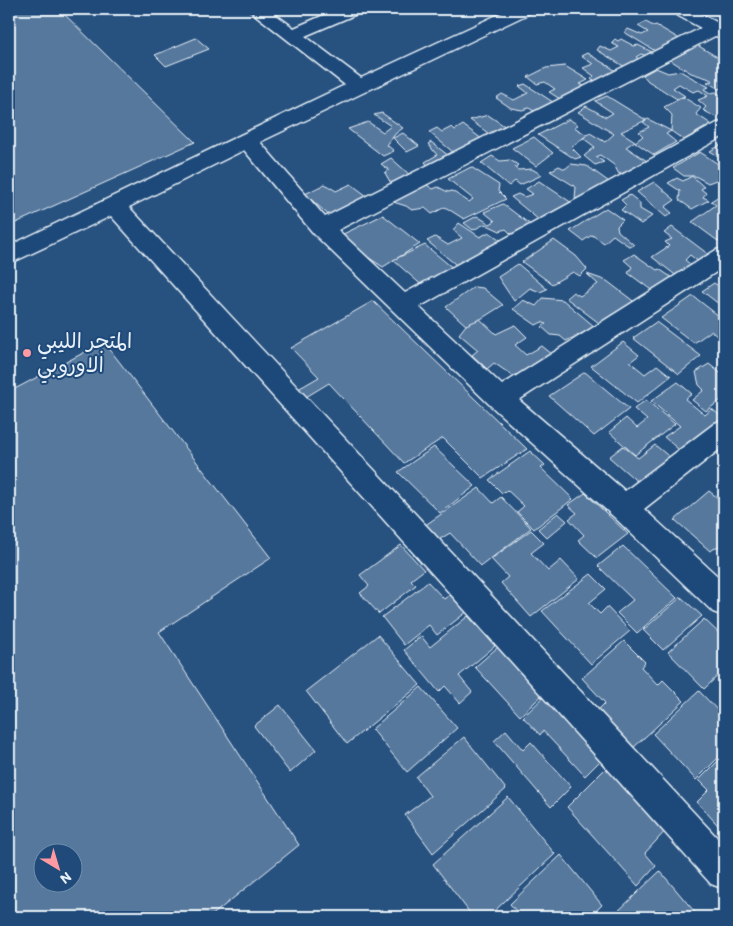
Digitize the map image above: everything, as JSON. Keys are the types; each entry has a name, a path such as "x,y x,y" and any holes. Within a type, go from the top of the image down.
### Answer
{"street":[{"path":"258,9 359,86"},
{"path":"293,35 353,9"},
{"path":"9,256 359,86 524,9"},
{"path":"680,9 720,31"},
{"path":"322,228 720,31"},
{"path":"403,305 724,128"},
{"path":"248,141 322,228 500,399 624,508 724,602"},
{"path":"115,206 724,871"},
{"path":"500,399 724,256"},
{"path":"624,508 724,432"}],"building":[{"path":"9,9 59,9 195,142 9,226"},
{"path":"646,22 653,26 656,25 683,41 655,51 624,32 628,29 642,35 648,32 638,26"},
{"path":"196,38 209,49 166,66 155,55"},
{"path":"615,39 618,41 621,39 652,52 647,56 641,54 636,57 645,64 625,67 597,50 600,46 611,51 619,47 611,43"},
{"path":"697,45 724,61 724,87 719,89 707,82 713,81 691,73 670,60"},
{"path":"587,53 623,75 599,84 591,79 594,76 583,68 593,64 581,56"},
{"path":"565,66 588,80 580,84 593,90 560,99 549,92 555,89 545,82 537,84 528,77 546,68"},
{"path":"656,68 668,73 680,71 709,87 704,89 710,93 716,92 724,97 724,113 715,117 703,110 706,107 698,100 708,96 699,90 693,92 679,84 673,88 685,96 677,99 648,81 643,75"},
{"path":"525,84 556,104 537,113 529,108 522,110 511,108 496,98 502,94 514,100 528,93 519,86"},
{"path":"607,96 646,120 621,132 635,141 626,147 647,161 628,172 619,174 614,165 600,155 596,157 604,162 595,165 584,156 595,147 583,138 587,135 590,133 605,142 614,134 578,112 586,106 606,117 613,113 595,101"},
{"path":"683,97 701,108 696,114 711,124 684,140 671,131 672,115 664,107"},
{"path":"382,113 403,128 395,134 387,145 394,151 383,156 348,129 368,122 383,132 391,126 374,115"},
{"path":"488,115 512,131 492,136 470,120"},
{"path":"569,119 578,125 574,127 587,135 571,147 581,157 575,159 538,135"},
{"path":"648,119 671,131 666,134 676,142 654,155 635,142 643,136 639,132 649,127 643,122"},
{"path":"463,125 486,142 460,158 429,132 437,128 442,132 452,127 455,130"},
{"path":"403,133 419,146 407,152 393,138"},
{"path":"534,137 553,153 536,166 512,148"},
{"path":"431,142 449,156 428,166 425,162 437,155 428,144"},
{"path":"724,143 724,160 710,151"},
{"path":"700,152 724,168 724,182 719,179 708,183 695,176 684,176 673,168"},
{"path":"492,156 500,161 510,160 518,165 515,168 518,170 532,169 542,175 520,185 515,181 509,186 481,163"},
{"path":"391,158 410,175 392,185 385,173 389,170 381,164"},
{"path":"571,164 587,166 612,184 584,203 575,198 576,187 550,171 559,166 565,169"},
{"path":"471,167 499,185 498,191 506,199 464,219 445,207 432,214 425,208 412,210 393,202 427,185 433,189 438,187 448,192 452,191 469,202 473,199 448,179"},
{"path":"692,176 704,187 701,189 706,193 703,197 709,200 692,209 679,200 680,191 668,183 677,178 683,181"},
{"path":"539,181 578,207 545,225 511,197 518,194 524,197 533,194 526,189"},
{"path":"654,182 675,200 665,207 672,213 666,217 637,192"},
{"path":"325,184 336,191 351,184 371,199 333,219 305,194"},
{"path":"724,193 724,242 722,244 692,222 716,205 711,201"},
{"path":"630,195 640,203 640,209 652,216 641,224 621,210 626,205 621,200"},
{"path":"503,204 540,232 507,240 511,234 506,229 500,231 485,224 473,230 464,223 477,216 490,224 495,221 484,212"},
{"path":"606,208 623,220 617,226 618,231 634,245 630,247 613,235 604,243 592,235 583,241 570,231"},
{"path":"383,215 420,244 383,267 337,237"},
{"path":"459,223 480,237 489,232 512,248 466,273 427,241 435,237 448,245 462,238 453,230"},
{"path":"672,227 716,260 705,267 690,255 685,260 700,272 683,281 652,257 669,246 665,242 672,239 664,233"},
{"path":"554,240 576,256 587,269 580,276 573,272 552,284 522,262"},
{"path":"425,245 454,269 426,289 393,260"},
{"path":"634,254 677,281 654,292 628,273 632,267 624,260"},
{"path":"518,264 547,289 540,292 530,288 514,301 498,277"},
{"path":"587,274 607,281 641,307 607,329 566,298 573,292 580,296 598,284"},
{"path":"714,283 724,290 724,308 702,291"},
{"path":"474,287 483,288 503,305 468,327 446,307"},
{"path":"693,296 724,320 724,342 711,331 694,343 661,318"},
{"path":"543,298 563,300 595,327 566,341 560,336 551,335 542,327 546,324 542,322 536,325 513,309 523,300 536,306"},
{"path":"373,301 527,449 483,478 443,438 404,463 329,383 301,400 293,392 319,377 291,348"},
{"path":"480,319 496,334 515,325 527,337 515,345 526,355 542,346 558,359 523,383 494,363 487,369 472,355 478,350 459,334 466,325"},
{"path":"656,322 701,356 679,374 633,338"},
{"path":"104,342 271,558 159,632 299,845 210,917 9,917 9,392"},
{"path":"623,342 639,355 630,362 645,374 657,365 671,376 637,403 591,366"},
{"path":"709,364 724,376 724,403 721,400 706,411 692,400 704,390 699,385 696,372"},
{"path":"585,372 629,409 594,436 549,396"},
{"path":"678,382 692,394 685,399 705,415 712,409 724,419 724,424 685,455 664,437 680,426 651,401"},
{"path":"646,400 675,424 635,455 609,432 626,418 637,428 647,420 634,409"},
{"path":"655,445 672,459 640,484 609,457 623,446 638,458"},
{"path":"434,447 475,486 440,513 398,472"},
{"path":"530,451 545,465 541,468 573,499 534,529 517,512 524,506 507,490 502,493 489,480"},
{"path":"479,488 493,503 501,497 531,528 481,566 450,533 437,541 424,526"},
{"path":"709,491 724,503 724,551 719,546 710,551 675,520"},
{"path":"585,493 628,534 597,558 578,540 584,535 569,519 577,513 568,505"},
{"path":"558,513 567,521 547,538 538,529"},
{"path":"531,530 544,543 531,553 548,571 561,560 579,579 531,617 501,583 508,577 491,559"},
{"path":"401,545 424,570 411,580 416,585 379,614 360,593 369,586 360,575"},
{"path":"623,546 677,598 637,633 617,613 633,600 598,566"},
{"path":"591,574 606,589 589,603 600,614 607,607 630,631 591,664 542,611"},
{"path":"428,582 444,599 452,593 468,611 437,635 429,625 404,645 382,617"},
{"path":"681,597 702,616 663,650 643,630"},
{"path":"468,616 495,646 459,676 472,692 460,703 445,686 439,692 404,650 421,636 430,647"},
{"path":"704,619 724,638 724,670 704,689 668,652"},
{"path":"378,635 420,685 347,744 306,691"},
{"path":"507,639 552,686 520,716 475,667"},
{"path":"624,641 645,662 641,667 658,685 663,680 684,701 632,749 597,711 605,703 582,678"},
{"path":"421,687 457,728 407,772 372,729"},
{"path":"551,690 610,751 585,776 543,731 540,735 523,717"},
{"path":"699,691 724,717 724,752 696,780 653,734"},
{"path":"280,705 316,750 290,773 254,726"},
{"path":"506,730 523,750 531,742 571,787 551,807 494,741"},
{"path":"464,737 506,789 433,853 405,815 430,796 416,777"},
{"path":"724,755 724,832 697,802 709,790 699,780"},
{"path":"608,766 667,829 645,853 656,866 638,886 567,807"},
{"path":"508,797 555,854 488,917 473,917 433,864"},
{"path":"561,855 602,905 590,917 521,917 510,904"},
{"path":"660,871 699,917 612,917"}],"place":[{"name":"المتجر الليبي الاوروبي","path":"27,353"}]}
